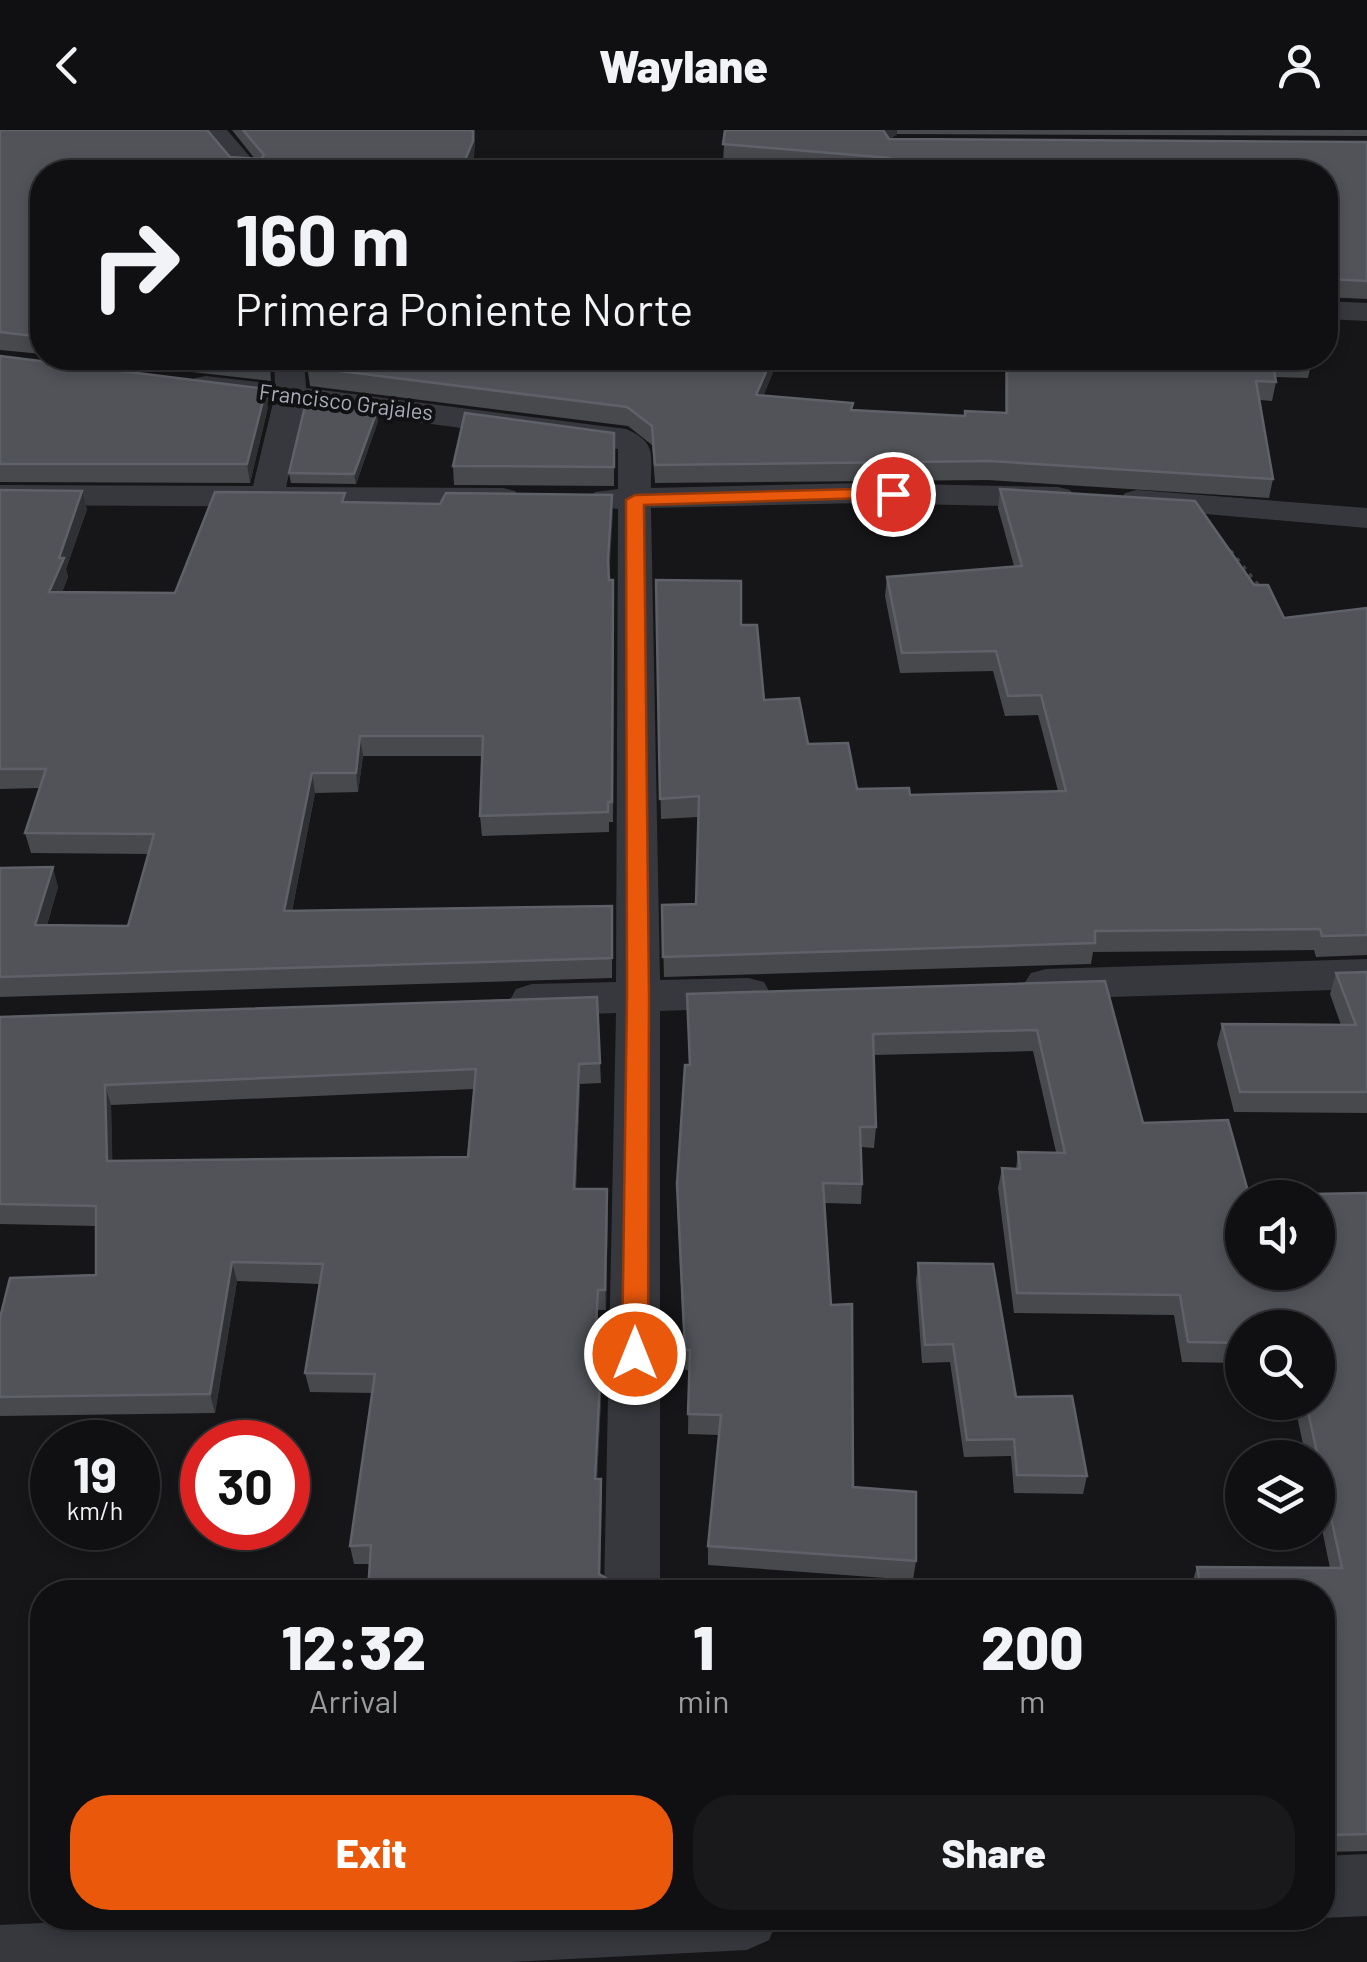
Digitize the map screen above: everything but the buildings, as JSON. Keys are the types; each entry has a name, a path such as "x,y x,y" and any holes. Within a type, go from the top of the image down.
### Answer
{"street":[{"path":"213,130 239,160"},
{"path":"1338,311 1367,312"},
{"path":"268,494 291,395 290,370"},
{"name":"Francisco Grajales","path":"174,382 615,436 634,444 635,500"},
{"path":"577,499 861,493 1192,503 1367,518"},
{"path":"0,495 538,498"},
{"path":"632,1580 638,996 635,500"},
{"path":"1012,985 1367,974"},
{"path":"498,1000 796,992"},
{"path":"1335,1886 1367,1885"},
{"path":"0,1957 658,1930"}],"path":[{"path":"1192,503 1269,598"}],"route":[{"path":"635,1354 635,500 893,494"}]}
